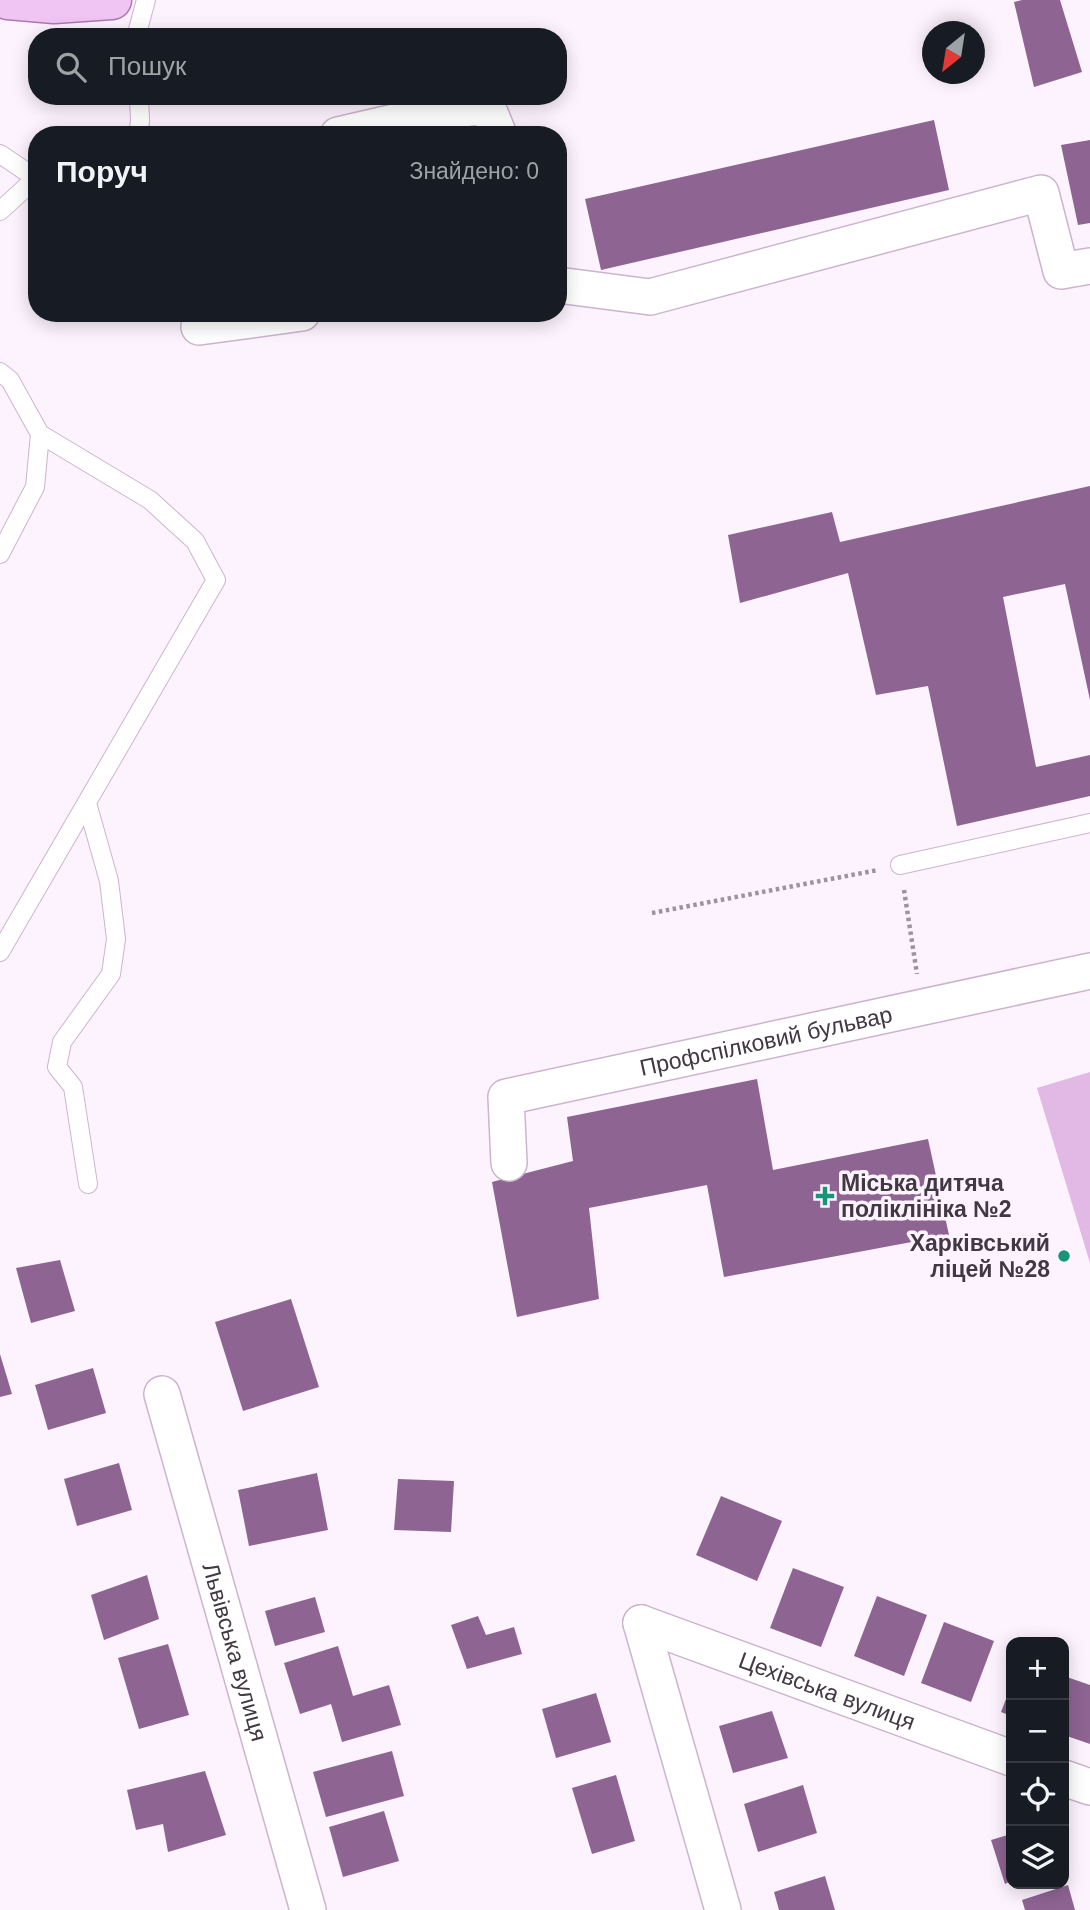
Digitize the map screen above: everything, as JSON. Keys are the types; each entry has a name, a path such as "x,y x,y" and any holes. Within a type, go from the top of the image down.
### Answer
{"main road":[{"path":"8,0 54,4 112,0"}],"street":[{"path":"377,126 437,112 487,106 495,126"},
{"path":"567,286 650,297 1041,193 1061,271 1090,265"},
{"path":"199,327 236,322"},
{"name":"Профспілковий бульвар","path":"509,1163 506,1097 1090,971"},
{"name":"Львівська вулиця","path":"162,1394 308,1910"},
{"name":"Цехівська вулиця","path":"723,1910 641,1623 1006,1756"},
{"path":"1069,1780 1090,1787"}],"lane":[{"path":"138,28 146,0"},
{"path":"139,105 139,126"},
{"path":"0,154 28,172"},
{"path":"0,211 28,186"},
{"path":"0,372 10,380 40,434 150,500 195,541 216,580 0,952"},
{"path":"0,554 35,487 40,434"},
{"path":"87,803 109,881 116,939 111,974 62,1042 57,1067 73,1087 88,1184"},
{"path":"900,865 1090,823"}],"path":[{"path":"652,913 900,865 922,1008"}],"shaded area":[{"path":"1090,1072 1090,1263 1037,1088"}],"building":[{"path":"1060,0 1082,72 1034,87 1014,2"},
{"path":"934,120 949,190 601,270 585,199"},
{"path":"1090,140 1090,223 1078,225 1061,145"},
{"path":"1090,486 1090,700 1065,584 1003,597 1036,767 1090,755 1090,796 957,826 928,686 876,695 848,573 740,603 728,535 832,512 840,542"},
{"name":"Міська дитяча поліклініка №2","path":"757,1079 773,1170 928,1139 949,1235 724,1277 707,1185 589,1208 599,1299 517,1317 492,1182 573,1161 567,1117"},
{"path":"60,1260 75,1311 31,1323 16,1268"},
{"path":"291,1299 319,1387 243,1411 215,1322"},
{"path":"0,1354 12,1394 0,1397"},
{"path":"93,1368 106,1413 48,1430 35,1385"},
{"path":"119,1463 132,1510 77,1526 64,1479"},
{"path":"317,1473 328,1530 249,1546 238,1490"},
{"path":"398,1479 454,1481 451,1532 394,1530"},
{"path":"721,1496 782,1521 757,1581 696,1555"},
{"path":"793,1568 844,1587 821,1647 770,1628"},
{"path":"147,1575 159,1619 104,1640 91,1595"},
{"path":"877,1596 927,1615 904,1676 854,1656"},
{"path":"315,1597 325,1632 275,1646 265,1611"},
{"path":"478,1616 486,1635 514,1627 522,1654 467,1669 451,1625"},
{"path":"944,1622 994,1641 971,1702 921,1683"},
{"path":"168,1644 189,1715 139,1729 118,1658"},
{"path":"338,1646 353,1696 389,1685 401,1725 342,1742 331,1704 300,1714 284,1663"},
{"path":"1069,1678 1090,1685 1090,1744 1069,1737"},
{"path":"596,1693 611,1742 556,1758 542,1709"},
{"path":"1006,1699 1006,1714 1001,1712"},
{"path":"772,1711 788,1758 733,1773 719,1726"},
{"path":"392,1751 404,1796 326,1817 313,1772"},
{"path":"205,1771 226,1835 168,1852 163,1824 136,1830 127,1790"},
{"path":"616,1775 635,1841 592,1854 572,1788"},
{"path":"803,1785 817,1833 758,1852 744,1804"},
{"path":"384,1811 399,1861 343,1877 329,1827"},
{"path":"1006,1836 1005,1884 991,1840"},
{"path":"825,1876 835,1910 779,1910 774,1892"},
{"path":"1056,1889 1069,1889 1075,1910 1025,1910 1022,1900"}],"place":[{"name":"Міська дитяча поліклініка №2","path":"825,1196"},
{"name":"Харківський ліцей №28","path":"1064,1256"}]}
